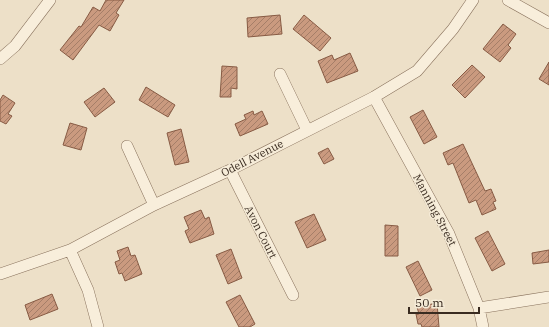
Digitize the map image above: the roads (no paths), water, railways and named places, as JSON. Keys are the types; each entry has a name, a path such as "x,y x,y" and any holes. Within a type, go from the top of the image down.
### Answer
{"street":[{"path":"0,59 15,46 50,0"},
{"name":"Odell Avenue","path":"0,274 70,250 154,205 230,170 374,97 417,71 453,29 473,0"},
{"path":"508,0 549,23"},
{"path":"280,74 307,130"},
{"name":"Manning Street","path":"374,97 449,234 479,308 483,327"},
{"path":"127,146 154,205"},
{"name":"Avon Court","path":"230,170 293,295"},
{"path":"70,250 88,290 98,327"},
{"path":"479,308 549,297"}]}
